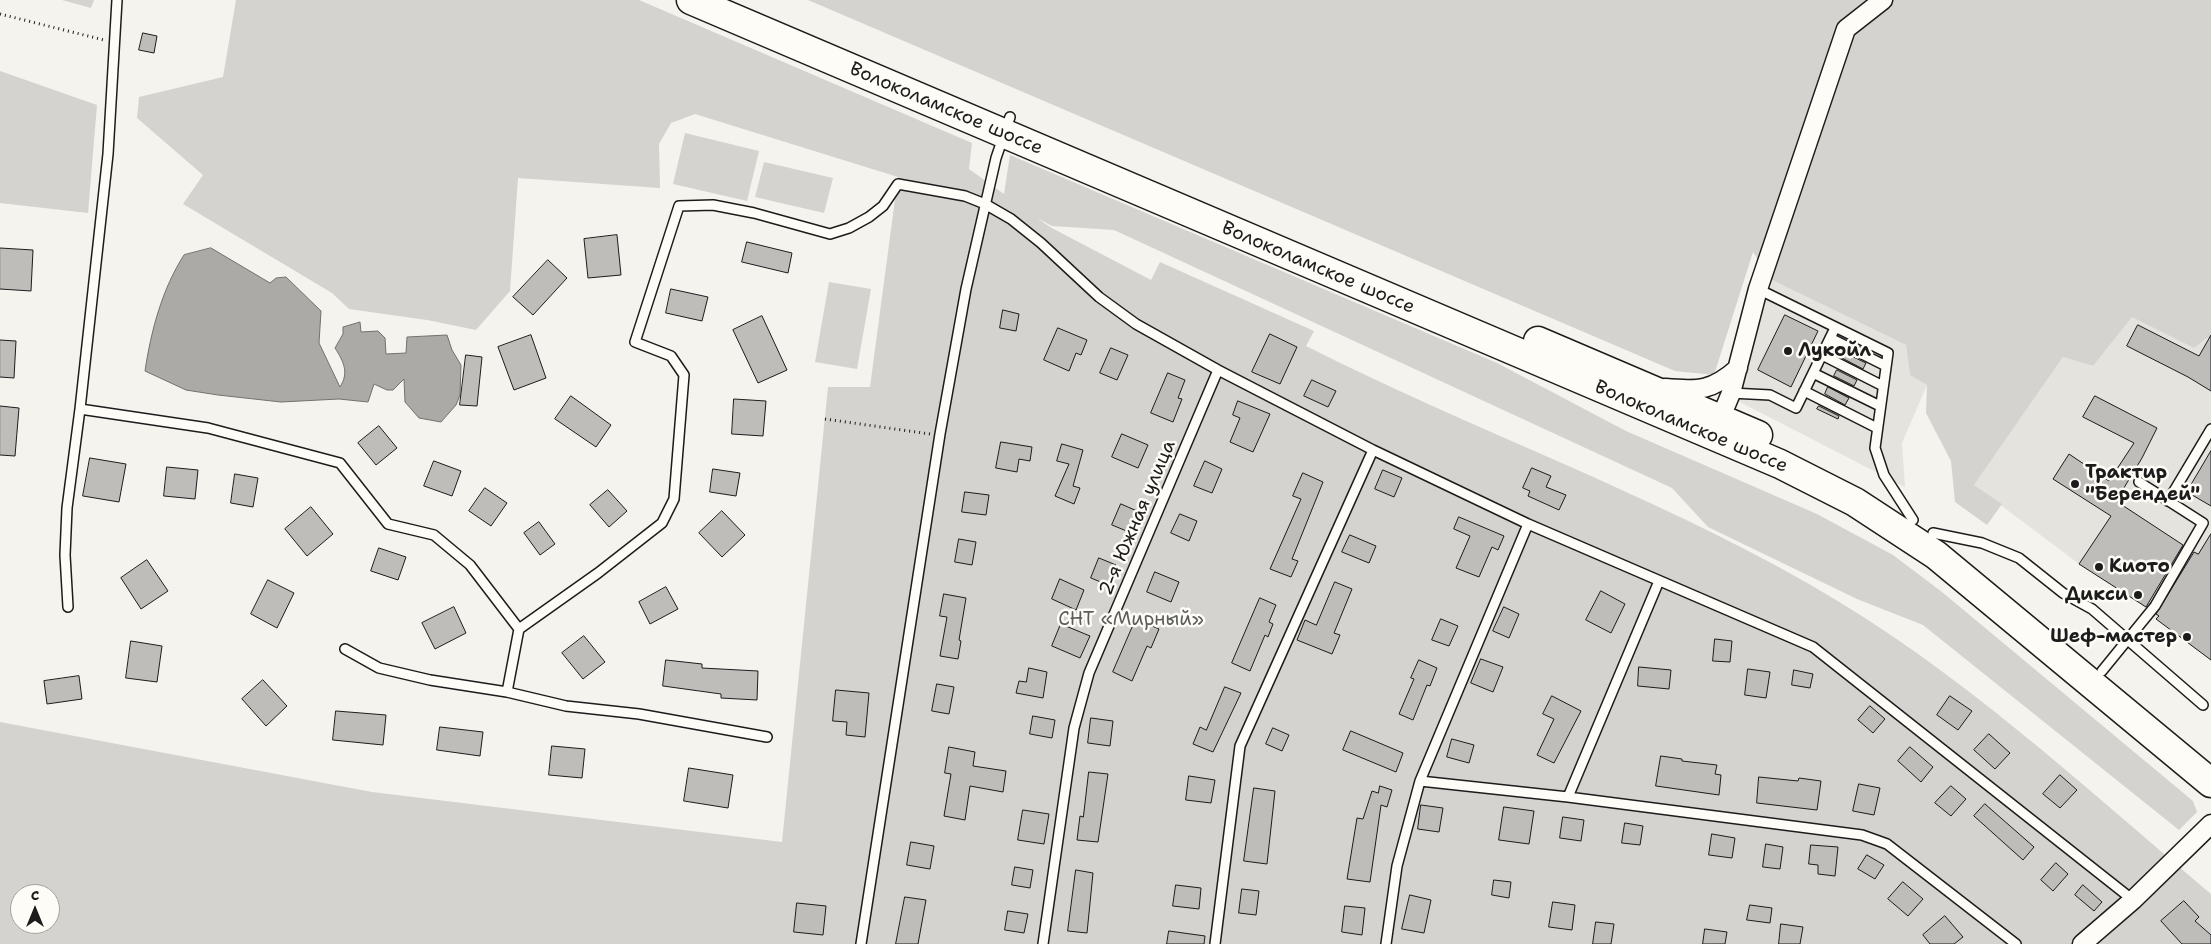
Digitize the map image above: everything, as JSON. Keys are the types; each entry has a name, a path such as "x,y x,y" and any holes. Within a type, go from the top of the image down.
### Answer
{"main road":[{"name":"Волоколамское шоссе","path":"691,0 1007,125 1648,387 1780,464 1855,502 1932,537"},
{"name":"Волоколамское шоссе","path":"738,0 1007,125 1717,427 1787,448 1863,486 1932,537"},
{"path":"1932,537 2102,671 2211,762"},
{"path":"1932,537 2211,783"}],"street":[{"path":"1717,427 1731,393 1758,289 1846,29 1883,0"},
{"path":"1648,387 1687,390 1706,388 1722,382 1738,368"},
{"path":"2082,944 2133,900 2211,824"}],"lane":[{"path":"68,607 65,555 67,508 80,409 108,154 117,0"},
{"path":"861,944 940,434 966,289 985,204 1007,125"},
{"path":"507,692 519,630 662,524 674,499 684,375 671,356 635,342 679,206 713,205 754,213 830,234 849,228 869,217 883,206 898,184 965,196 985,204 1011,219 1041,243 1098,297 1136,324 1218,370 1373,450 1528,524 1813,647 2133,900"},
{"path":"1758,289 1888,353 1875,448 1884,475 1932,537 1982,543 2019,558 2063,593 2092,609 2203,705"},
{"path":"1731,393 1770,395 1796,408 1835,328"},
{"path":"1830,338 1886,366"},
{"path":"1822,355 1883,386"},
{"name":"2-я Южная улица","path":"1044,944 1074,728 1089,673 1218,370"},
{"path":"1813,373 1880,406"},
{"path":"1804,391 1878,428"},
{"path":"80,409 208,428 340,463 388,524 434,535 470,565 519,630"},
{"path":"2168,501 2211,429"},
{"path":"1215,944 1240,746 1373,450"},
{"path":"2102,671 2155,606 2203,523 2139,482"},
{"path":"1386,944 1397,866 1420,781 1528,524"},
{"path":"1568,797 1659,580"},
{"path":"345,649 379,668 430,680 507,692 566,706 639,714 767,737"},
{"path":"1420,781 1568,797 1862,835 1887,844 2016,944"}],"path":[{"path":"0,14 113,43"},
{"path":"824,419 940,434"}],"shaded area":[{"path":"211,248 270,283 276,278 286,277 321,311 319,343 340,387 345,372 341,358 335,348 343,334 343,327 360,322 361,332 378,331 385,338 386,354 406,353 407,337 447,335 452,350 461,365 460,395 456,405 441,422 419,418 405,402 404,379 393,390 387,390 374,384 368,402 339,399 281,402 186,390 145,371 158,311 176,268 184,255"},
{"path":"1772,280 1906,345 1910,375 1927,385 1902,443 1905,487 1738,401"},
{"path":"2132,316 2194,348 2207,338 2211,340 2211,660 2156,619 2143,606 2079,564 1974,485 2063,357 2093,366"}],"green space":[{"path":"62,0 94,0 91,8"},
{"name":"СНТ «Мирный»","path":"236,0 639,0 972,143 969,169 1004,194 1010,155 1497,363 1626,431 1817,514 1893,555 1942,592 2193,801 2197,812 2179,830 1923,625 1857,599 1708,527 1672,488 1114,230 1052,226 1037,218 1050,227 1151,280 1160,262 1314,331 1306,346 1432,406 1623,490 1686,520 1809,584 1863,617 1967,690 2066,770 2211,894 2211,944 0,944 0,722 372,792 782,842 828,387 870,387 898,177 695,114 671,123 659,144 660,188 518,178 510,291 476,330 427,320 349,309 332,293 183,204 203,175 137,118 139,97 223,77"},
{"path":"808,0 2211,0 2211,340 2207,338 2194,348 2132,317 2093,366 2063,357 1974,485 2002,504 1987,525 1955,502 1951,461 1926,413 1927,385 1910,375 1906,345 1772,280 1753,252 1714,375 1675,371"},
{"path":"0,71 97,105 88,213 0,203"},
{"path":"685,133 759,151 747,201 673,184"},
{"path":"764,162 833,178 824,213 755,197"},
{"path":"829,282 871,289 857,369 815,362"}],"building":[{"path":"143,33 157,36 154,53 139,50"},
{"path":"617,235 621,275 588,278 584,239"},
{"path":"747,242 792,253 788,273 742,262"},
{"path":"0,248 33,250 31,291 0,289"},
{"path":"548,260 567,278 533,315 513,297"},
{"path":"671,289 708,297 702,321 666,313"},
{"path":"1003,310 1019,314 1016,331 1000,328"},
{"name":"Лукойл","path":"1785,315 1818,331 1791,387 1758,370"},
{"path":"762,316 787,370 758,383 733,330"},
{"path":"2138,325 2199,356 2211,335 2211,391 2127,346"},
{"path":"1058,328 1087,340 1081,355 1076,353 1069,371 1044,360"},
{"path":"1270,334 1297,347 1280,384 1252,372"},
{"path":"531,335 546,378 514,390 498,347"},
{"path":"0,340 16,341 14,378 0,377"},
{"path":"1111,348 1128,355 1117,380 1100,373"},
{"path":"1845,353 1866,363 1863,369 1842,358"},
{"path":"466,355 482,357 477,406 460,405"},
{"path":"1837,370 1857,380 1854,386 1834,376"},
{"path":"1168,373 1185,380 1178,398 1182,399 1173,422 1151,413"},
{"path":"1312,380 1336,391 1328,407 1304,396"},
{"path":"1828,387 1849,398 1845,405 1825,394"},
{"path":"571,396 611,425 596,447 555,419"},
{"path":"2095,396 2157,428 2142,458 2116,501 2183,545 2146,607 2079,564 2111,516 2053,479 2069,454 2109,481 2134,443 2083,417"},
{"path":"734,399 766,401 763,436 732,434"},
{"path":"1238,401 1270,414 1253,452 1230,442 1240,418 1233,415"},
{"path":"0,406 19,408 15,456 0,455"},
{"path":"1819,406 1839,416 1838,419 1817,409"},
{"path":"379,426 397,448 376,465 358,443"},
{"path":"1122,434 1148,445 1138,468 1112,457"},
{"path":"1001,442 1032,447 1030,461 1019,459 1017,472 996,468"},
{"path":"1062,444 1083,450 1073,486 1080,488 1074,504 1055,496 1069,464 1057,461"},
{"path":"2211,451 2211,506 2187,492"},
{"path":"90,458 126,464 119,502 83,496"},
{"path":"434,461 461,471 452,496 424,486"},
{"path":"1205,461 1222,469 1212,493 1194,486"},
{"path":"167,467 198,470 195,499 164,496"},
{"path":"1532,468 1551,476 1546,487 1566,495 1559,510 1528,496 1530,491 1523,488"},
{"path":"713,469 740,473 736,496 710,492"},
{"path":"1383,470 1402,478 1394,497 1375,489"},
{"path":"1303,473 1323,482 1292,559 1298,561 1291,577 1270,569 1301,499 1293,496"},
{"path":"235,474 258,478 253,507 231,503"},
{"path":"485,488 507,503 491,526 469,511"},
{"path":"608,490 627,511 609,527 590,505"},
{"path":"965,492 989,495 986,515 962,512"},
{"path":"1121,504 1137,511 1129,532 1112,525"},
{"path":"311,507 333,534 307,556 285,529"},
{"path":"722,511 745,535 722,557 699,533"},
{"path":"1180,514 1197,521 1189,541 1171,533"},
{"path":"1459,517 1504,536 1498,550 1492,547 1479,577 1456,568 1470,536 1454,529"},
{"path":"539,522 555,544 540,555 524,533"},
{"path":"2211,534 2211,660 2156,619 2159,616 2156,614 2194,552 2198,554"},
{"path":"1350,535 1376,546 1369,563 1342,552"},
{"path":"959,539 976,542 972,565 955,562"},
{"path":"379,548 406,557 398,580 371,571"},
{"path":"1099,558 1116,565 1108,585 1091,578"},
{"path":"147,560 168,591 141,609 121,578"},
{"path":"1155,572 1179,582 1171,602 1147,592"},
{"path":"1060,579 1084,590 1076,610 1052,599"},
{"path":"268,580 294,593 277,628 251,614"},
{"path":"1335,582 1352,589 1334,633 1340,635 1332,654 1297,640 1305,620 1316,625"},
{"path":"666,587 678,609 650,624 639,602"},
{"path":"1601,591 1625,604 1611,633 1586,620"},
{"path":"944,594 966,598 958,659 940,656 947,617 940,616"},
{"path":"1260,598 1276,605 1269,622 1273,624 1268,637 1265,635 1250,671 1232,663"},
{"path":"454,607 466,633 435,649 422,623"},
{"path":"1504,607 1519,614 1509,638 1493,631"},
{"path":"1136,619 1159,629 1151,648 1147,646 1132,681 1113,672"},
{"path":"1441,619 1458,626 1449,646 1432,640"},
{"path":"1061,624 1090,636 1080,658 1052,646"},
{"path":"584,636 605,662 583,679 562,653"},
{"path":"1715,639 1732,641 1730,662 1713,661"},
{"path":"131,641 162,646 157,682 126,678"},
{"path":"1481,659 1503,667 1493,692 1471,683"},
{"path":"666,660 702,664 702,668 758,671 757,700 721,698 721,694 663,686"},
{"path":"1419,660 1437,668 1430,686 1427,685 1413,720 1399,714 1414,679 1411,678"},
{"path":"1639,667 1671,670 1669,689 1638,686"},
{"path":"1029,668 1047,672 1043,698 1016,693 1019,681 1026,682"},
{"path":"1748,669 1770,672 1766,698 1745,695"},
{"path":"1794,670 1813,674 1810,688 1792,685"},
{"path":"79,676 82,699 47,704 44,681"},
{"path":"263,680 287,706 266,726 242,699"},
{"path":"937,684 954,687 949,714 932,711"},
{"path":"1225,687 1241,693 1213,752 1193,744 1200,727 1206,730"},
{"path":"836,690 869,693 865,737 846,735 847,722 833,721"},
{"path":"1552,696 1581,711 1554,763 1537,755 1554,719 1543,714"},
{"path":"1950,696 1972,711 1958,730 1937,715"},
{"path":"1870,706 1885,719 1873,733 1858,720"},
{"path":"336,711 386,715 383,745 333,740"},
{"path":"1033,716 1055,720 1052,738 1030,734"},
{"path":"1091,718 1113,721 1110,746 1088,743"},
{"path":"440,727 483,732 480,756 437,750"},
{"path":"1273,728 1289,735 1282,751 1266,744"},
{"path":"1351,731 1403,753 1396,772 1343,750"},
{"path":"1989,734 2010,753 1995,769 1974,750"},
{"path":"1452,739 1474,745 1469,763 1447,757"},
{"path":"552,746 585,749 582,778 549,775"},
{"path":"949,747 975,752 973,766 1006,771 1003,792 970,786 965,820 944,816 951,774 945,773"},
{"path":"1910,747 1933,767 1921,782 1898,761"},
{"path":"1661,756 1682,759 1682,761 1717,765 1715,774 1721,775 1719,795 1656,786"},
{"path":"689,768 733,775 728,808 684,801"},
{"path":"1089,772 1108,774 1098,842 1077,840 1080,816 1083,817"},
{"path":"2060,775 2077,790 2060,808 2043,794"},
{"path":"1189,776 1215,780 1211,803 1186,800"},
{"path":"1759,777 1798,781 1799,778 1821,781 1817,810 1757,803"},
{"path":"1859,784 1880,788 1874,815 1853,811"},
{"path":"1380,786 1392,790 1387,807 1381,805 1370,882 1347,879 1357,818 1363,819 1372,791 1378,793"},
{"path":"1951,786 1966,799 1951,816 1935,803"},
{"path":"1254,788 1275,791 1267,864 1244,861"},
{"path":"1985,804 2034,847 2023,860 1974,816"},
{"path":"1421,805 1443,808 1439,832 1418,829"},
{"path":"1504,807 1534,811 1529,844 1499,840"},
{"path":"1023,810 1049,814 1044,844 1018,840"},
{"path":"1563,817 1584,820 1581,841 1560,838"},
{"path":"1625,823 1643,826 1640,845 1622,843"},
{"path":"1712,834 1735,838 1732,858 1709,855"},
{"path":"911,842 934,846 930,869 907,865"},
{"path":"1766,844 1783,847 1780,869 1763,867"},
{"path":"1811,845 1838,847 1835,876 1818,874 1818,865 1809,864"},
{"path":"1867,855 1884,865 1875,879 1858,869"},
{"path":"2056,863 2068,874 2053,891 2041,880"},
{"path":"1015,867 1033,870 1030,888 1012,885"},
{"path":"1076,870 1093,873 1087,933 1068,931"},
{"path":"1494,880 1511,882 1509,898 1492,895"},
{"path":"1903,882 1923,899 1908,916 1888,899"},
{"path":"1176,885 1201,888 1199,909 1173,906"},
{"path":"2083,885 2102,902 2094,911 2075,895"},
{"path":"1242,889 1259,891 1256,915 1239,913"},
{"path":"1410,895 1431,900 1424,933 1402,929"},
{"path":"905,897 926,900 918,944 896,944"},
{"path":"2184,901 2199,917 2195,921 2211,935 2211,944 2182,944 2161,921"},
{"path":"1553,902 1575,905 1572,930 1549,927"},
{"path":"797,903 826,906 823,935 794,932"},
{"path":"1750,905 1772,908 1770,923 1747,920"},
{"path":"1345,906 1365,908 1362,935 1342,932"},
{"path":"1008,911 1028,914 1024,933 1005,930"},
{"path":"1945,916 1963,937 1954,944 1930,944 1923,935"},
{"path":"1596,922 1614,924 1611,944 1593,944"},
{"path":"1781,924 1803,927 1800,944 1779,944"},
{"path":"1705,929 1727,932 1725,944 1703,944"},
{"path":"1169,931 1205,936 1204,944 1167,944"}],"place":[{"name":"Лукойл","path":"1788,351"},
{"name":"Трактир \"Берендей\"","path":"2075,484"},
{"name":"Киото","path":"2099,567"},
{"name":"Дикси","path":"2138,595"},
{"name":"Шеф-мастер","path":"2187,637"}]}
